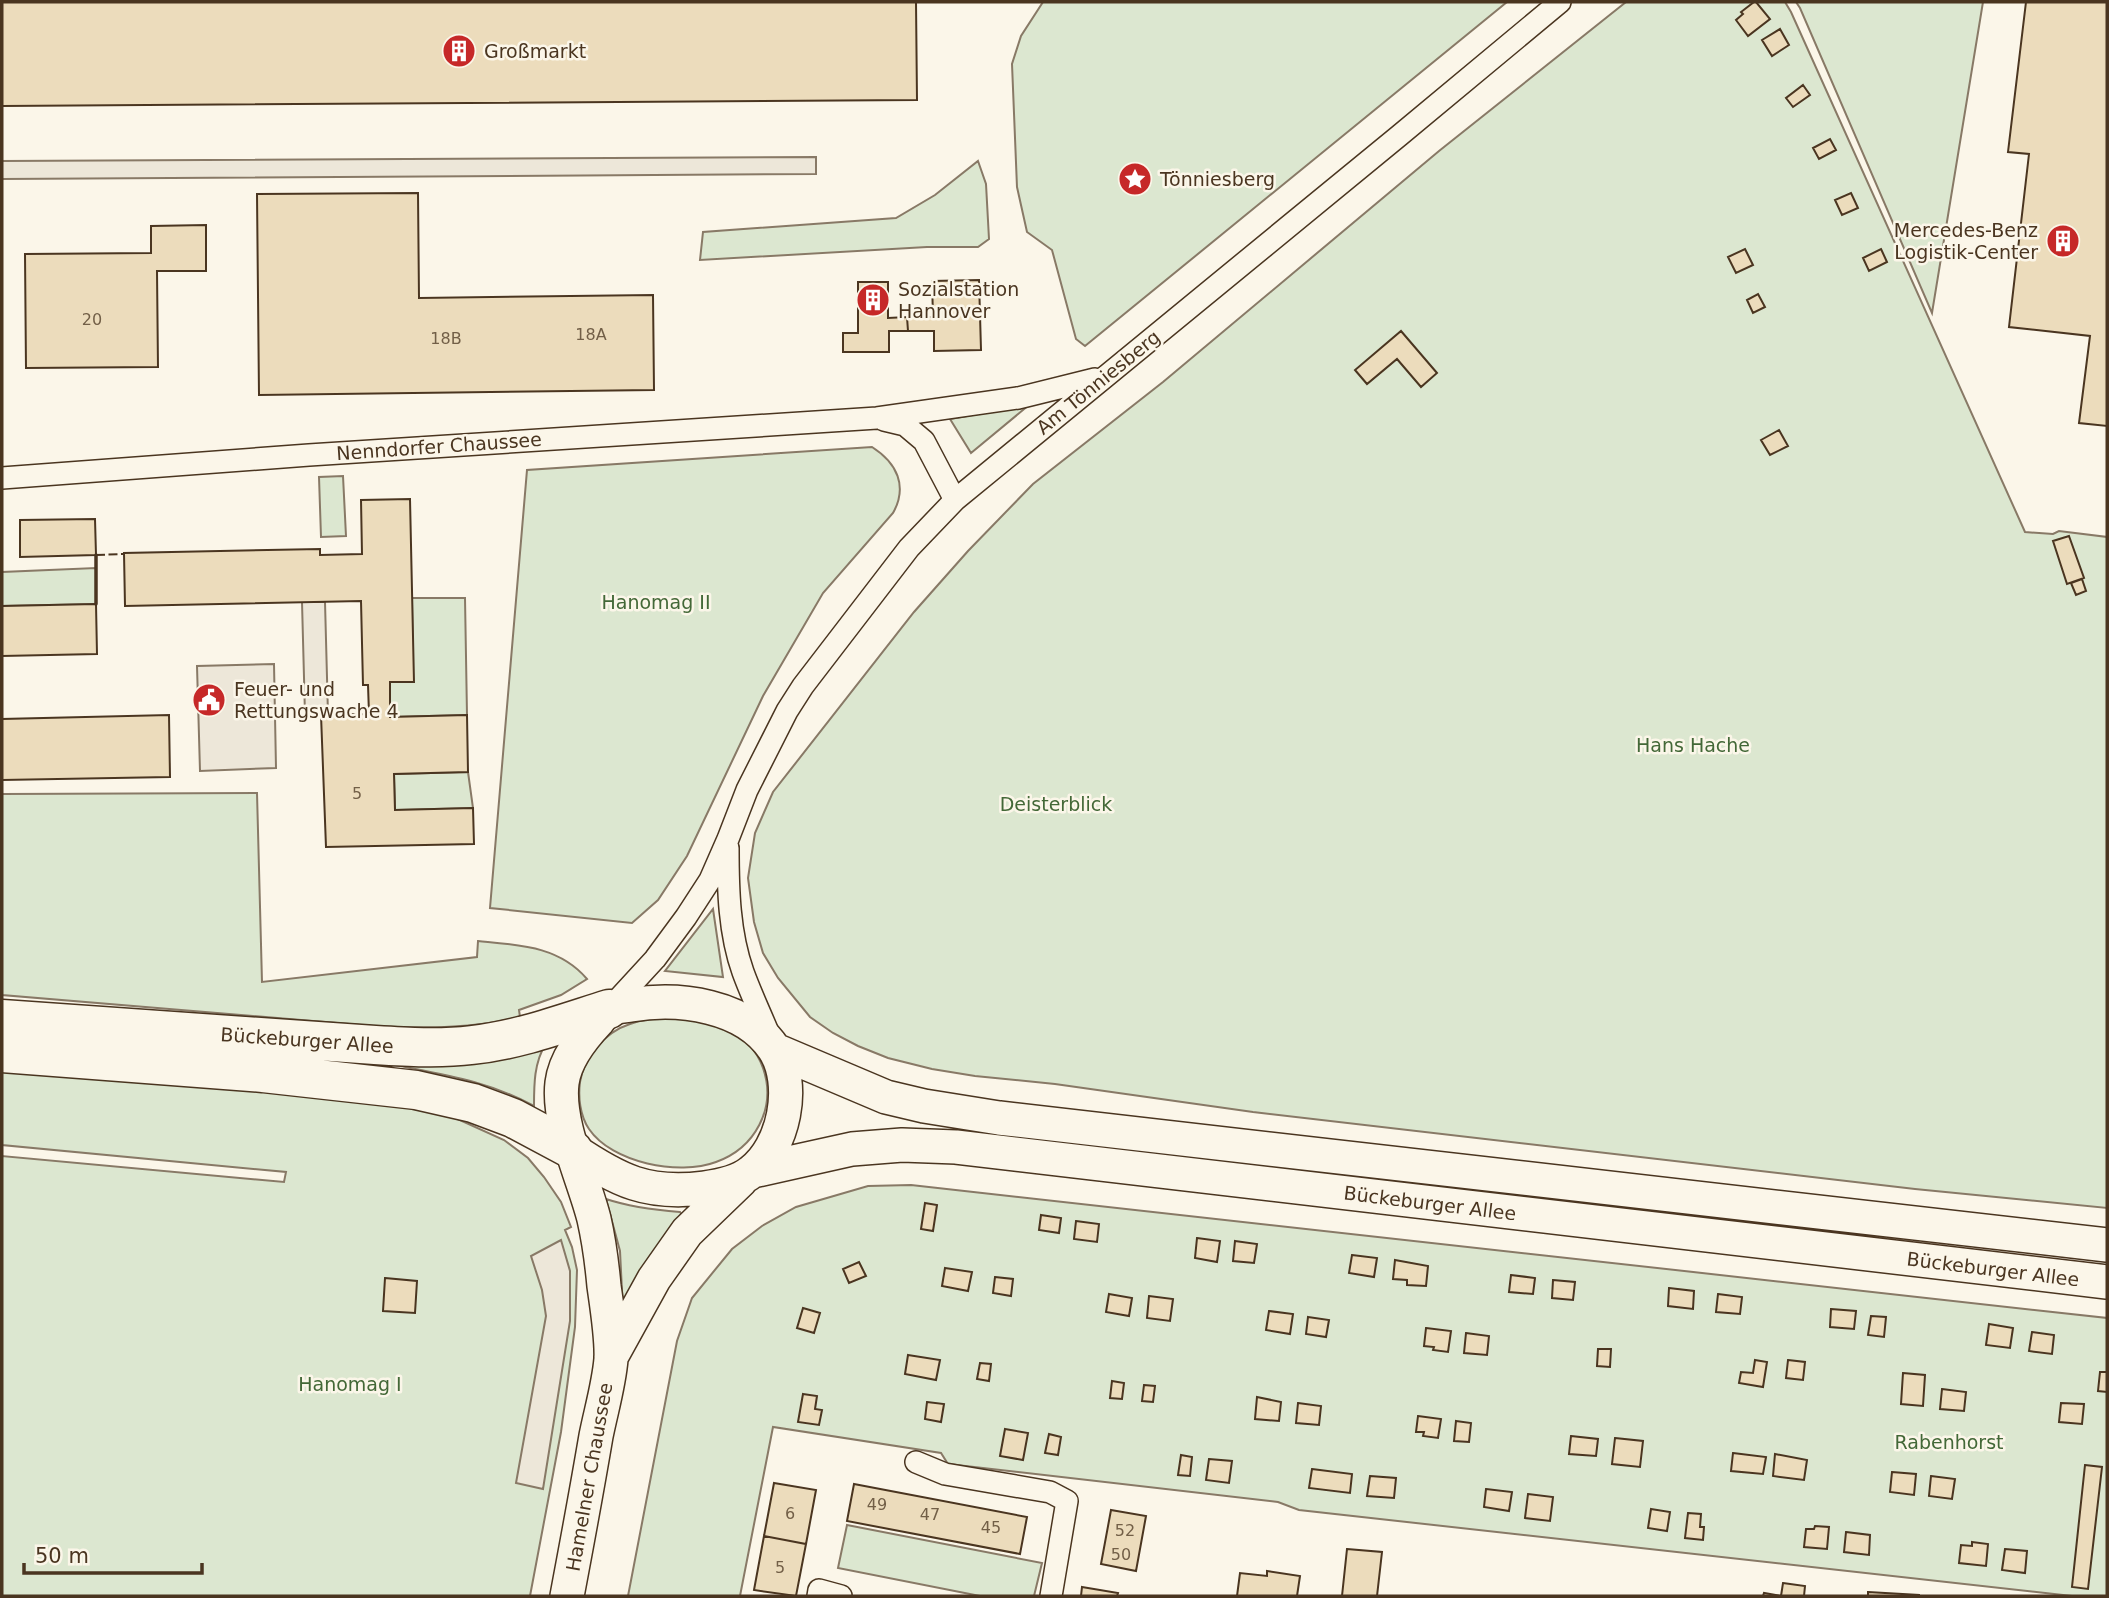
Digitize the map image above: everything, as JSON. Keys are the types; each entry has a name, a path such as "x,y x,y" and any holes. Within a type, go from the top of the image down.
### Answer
{"highway":[{"name":"Bückeburger Allee","path":"2,1019 432,1048 473,1045 531,1033 608,1009"},
{"name":"Bückeburger Allee","path":"2,1053 263,1073 415,1090 473,1103 513,1118 573,1150"}],"main road":[{"path":"672,1003 717,1010 741,1019 775,1050 783,1072 785,1111 772,1149 749,1173 718,1186 668,1190 636,1185 614,1176 573,1150 561,1094 566,1067 584,1035 608,1009 635,1004 672,1003"},
{"name":"Bückeburger Allee","path":"775,1050 886,1097 999,1118 2107,1245"},
{"name":"Bückeburger Allee","path":"749,1173 852,1149 902,1145 956,1147 2107,1282"},
{"name":"Hamelner Chaussee","path":"567,1596 611,1357 604,1283 594,1220 573,1150"},
{"name":"Hamelner Chaussee","path":"611,1357 654,1279 687,1232 749,1173"}],"street":[{"name":"Am Tönniesberg","path":"608,1009 655,959 686,917 710,880 747,790 787,711 803,686 909,548 955,500 1559,2"},
{"name":"Nenndorfer Chaussee","path":"2,478 877,418 1018,398 1104,376"},
{"name":"Nenndorfer Chaussee","path":"877,418 905,425 924,441 955,500"},
{"name":"Am Tönniesberg","path":"728,839 730,909 742,969 775,1050"},
{"path":"916,1462 945,1474 1050,1492 1067,1501 1051,1596"},
{"path":"818,1593 841,1596"}],"green space":[{"path":"1043,2 1507,2 1085,346 1076,339 1052,250 1027,232 1017,187 1012,64 1021,36"},
{"name":"Hans Hache","path":"1626,2 1785,2 2025,532 2053,534 2059,531 2107,537 2107,1208 1915,1189 1253,1112 1055,1084 975,1076 888,1058 833,1033 810,1017 778,978 763,953 754,922 748,878 755,833 773,792 914,612 1033,484 1163,382 1439,151"},
{"path":"1796,2 1983,2 1932,313 1800,8"},
{"path":"978,161 986,184 989,239 978,247 927,247 700,260 703,232 896,218 935,195"},
{"path":"1029,405 971,453 950,419"},
{"name":"Hanomag II","path":"872,447 888,460 898,476 900,494 893,513 823,593 763,696 687,856 658,900 632,923 490,908 527,470"},
{"path":"343,476 346,536 321,537 319,477"},
{"path":"96,568 96,604 2,606 2,572"},
{"path":"412,598 465,598 467,715 390,717 390,682 413,682"},
{"path":"468,772 473,808 395,810 394,774"},
{"path":"257,793 262,982 477,957 478,941 537,949 564,960 587,979 561,995 519,1010 520,1017 436,1027 385,1027 2,995 2,794"},
{"path":"713,909 723,977 665,971"},
{"path":"672,1018 700,1021 738,1035 757,1054 767,1083 765,1112 752,1137 730,1156 701,1166 684,1168 647,1164 613,1150 589,1129 580,1106 582,1073 591,1055 604,1039 635,1022"},
{"path":"546,1043 537,1066 534,1106 500,1090 395,1065"},
{"name":"Hanomag I","path":"2,1065 351,1097 451,1116 504,1140 528,1158 561,1202 571,1227 565,1230 577,1270 575,1327 561,1432 530,1596 2,1596 2,1156 284,1182 286,1172 2,1145"},
{"name":"Rabenhorst","path":"911,1185 2107,1318 2107,1596 2072,1596 1299,1510 1278,1502 948,1464 941,1453 773,1427 740,1596 628,1596 677,1341 692,1298 732,1249 762,1226 796,1207 868,1186"},
{"path":"606,1199 643,1208 680,1212 682,1215 623,1311 620,1251"},
{"path":"847,1525 1042,1563 1034,1596 980,1596 838,1568"}],"shaded area":[{"path":"816,157 816,174 2,179 2,161"},
{"path":"302,602 325,602 328,715 305,715"},
{"path":"274,664 276,768 200,771 197,666"},
{"path":"561,1240 570,1271 570,1321 543,1489 516,1483 546,1316 542,1290 531,1256"}],"building":[{"name":"Großmarkt","path":"2,2 916,2 917,100 2,106"},
{"path":"1754,2 1770,19 1748,36 1736,20 1743,14 1741,12"},
{"name":"Mercedes-Benz Logistik-Center","path":"2026,2 2107,2 2107,426 2079,423 2090,336 2009,327 2029,154 2008,152"},
{"path":"1780,29 1789,45 1772,56 1762,40"},
{"path":"1803,85 1810,95 1793,107 1786,98"},
{"path":"1830,139 1836,150 1819,159 1813,148"},
{"path":"418,193 419,298 653,295 654,390 259,395 257,194"},
{"path":"1851,193 1858,208 1842,215 1835,200"},
{"path":"206,225 206,271 157,271 158,367 26,368 25,254 151,253 151,226"},
{"path":"1745,249 1753,265 1736,273 1728,257"},
{"path":"1881,249 1887,262 1869,271 1863,258"},
{"path":"979,280 981,350 934,351 934,331 908,331 907,317 933,317 932,281"},
{"name":"Sozialstation Hannover","path":"858,282 888,282 888,318 907,317 908,331 889,331 889,352 843,352 843,333 858,333"},
{"path":"1758,294 1765,307 1753,313 1747,300"},
{"path":"1401,331 1437,373 1421,387 1397,359 1367,384 1355,370"},
{"path":"1779,430 1788,446 1770,455 1761,440"},
{"path":"410,499 414,682 390,682 390,717 467,715 468,772 394,774 395,810 473,808 474,844 326,847 321,715 369,714 368,685 363,685 361,601 125,606 124,553 320,549 320,555 362,554 361,500"},
{"path":"95,519 96,555 20,557 20,520"},
{"path":"2069,536 2084,578 2067,584 2053,541"},
{"path":"2082,579 2086,591 2076,595 2071,583"},
{"path":"96,604 97,654 2,656 2,606"},
{"path":"169,715 170,777 2,780 2,719"},
{"path":"925,1203 937,1205 933,1231 921,1229"},
{"path":"1041,1215 1061,1218 1059,1233 1039,1230"},
{"path":"1076,1221 1099,1224 1097,1242 1074,1239"},
{"path":"1197,1238 1220,1241 1217,1262 1195,1258"},
{"path":"1235,1241 1257,1244 1254,1263 1233,1261"},
{"path":"1352,1255 1377,1258 1374,1277 1349,1273"},
{"path":"1395,1260 1428,1266 1426,1286 1407,1285 1407,1280 1393,1279"},
{"path":"859,1262 866,1276 849,1283 843,1269"},
{"path":"945,1268 972,1272 968,1291 942,1286"},
{"path":"1511,1275 1535,1278 1533,1294 1509,1292"},
{"path":"995,1277 1013,1279 1011,1296 993,1293"},
{"path":"385,1278 417,1281 415,1313 383,1311"},
{"path":"1553,1280 1575,1282 1573,1300 1552,1298"},
{"path":"1669,1288 1694,1291 1693,1309 1668,1306"},
{"path":"1109,1294 1132,1298 1129,1316 1106,1312"},
{"path":"1718,1294 1742,1297 1740,1314 1716,1312"},
{"path":"1149,1296 1173,1299 1170,1321 1147,1318"},
{"path":"803,1308 820,1313 814,1333 797,1328"},
{"path":"1831,1309 1856,1311 1854,1329 1830,1327"},
{"path":"1269,1311 1293,1314 1290,1334 1266,1330"},
{"path":"1871,1316 1886,1317 1884,1337 1868,1335"},
{"path":"1308,1317 1329,1320 1326,1337 1306,1334"},
{"path":"1989,1324 2013,1328 2010,1348 1986,1345"},
{"path":"1426,1328 1451,1331 1448,1352 1424,1346"},
{"path":"2032,1332 2054,1335 2052,1354 2029,1351"},
{"path":"1466,1333 1489,1336 1487,1355 1464,1353"},
{"path":"1598,1349 1611,1349 1610,1367 1597,1366"},
{"path":"908,1355 940,1360 936,1380 905,1374"},
{"path":"1755,1360 1767,1362 1763,1387 1739,1383 1741,1372 1753,1373"},
{"path":"1788,1360 1805,1362 1803,1380 1786,1378"},
{"path":"980,1363 991,1364 989,1381 977,1379"},
{"path":"2100,1372 2107,1372 2107,1392 2098,1391"},
{"path":"1903,1373 1925,1375 1923,1406 1901,1404"},
{"path":"1112,1381 1124,1383 1122,1399 1110,1398"},
{"path":"1144,1385 1155,1386 1153,1402 1142,1401"},
{"path":"1942,1389 1966,1392 1964,1411 1940,1409"},
{"path":"803,1394 817,1396 815,1409 822,1410 819,1425 798,1422"},
{"path":"1257,1397 1281,1402 1279,1421 1255,1419"},
{"path":"927,1402 944,1404 941,1422 925,1419"},
{"path":"1298,1403 1321,1406 1319,1425 1296,1423"},
{"path":"2061,1403 2084,1404 2082,1424 2059,1422"},
{"path":"1418,1416 1441,1419 1438,1438 1423,1436 1424,1432 1416,1432"},
{"path":"1456,1421 1471,1423 1469,1442 1454,1441"},
{"path":"1005,1429 1028,1433 1023,1460 1000,1456"},
{"path":"1049,1434 1061,1437 1058,1455 1045,1453"},
{"path":"1571,1436 1598,1439 1596,1456 1569,1454"},
{"path":"1615,1438 1643,1441 1640,1467 1612,1464"},
{"path":"1733,1453 1766,1457 1763,1474 1731,1471"},
{"path":"1775,1454 1807,1460 1804,1480 1773,1476"},
{"path":"1181,1455 1192,1457 1190,1476 1178,1475"},
{"path":"1209,1459 1232,1461 1229,1483 1206,1480"},
{"path":"2085,1465 2102,1467 2088,1589 2072,1587"},
{"path":"1312,1469 1352,1474 1350,1493 1309,1488"},
{"path":"1892,1472 1916,1474 1914,1495 1890,1492"},
{"path":"1370,1476 1396,1478 1394,1498 1367,1496"},
{"path":"1931,1476 1955,1479 1952,1499 1929,1496"},
{"path":"774,1483 816,1490 806,1544 764,1536"},
{"path":"854,1484 1027,1517 1020,1554 847,1521"},
{"path":"1486,1489 1512,1492 1509,1511 1484,1507"},
{"path":"1528,1494 1553,1497 1550,1521 1525,1518"},
{"path":"1651,1509 1670,1512 1667,1531 1648,1528"},
{"path":"1111,1510 1146,1516 1136,1571 1101,1564"},
{"path":"1688,1513 1701,1514 1703,1540 1685,1538"},
{"path":"1815,1526 1829,1527 1827,1549 1804,1547 1806,1529 1814,1529"},
{"path":"1846,1532 1870,1535 1869,1555 1844,1552"},
{"path":"764,1536 806,1544 796,1596 754,1590"},
{"path":"1972,1542 1988,1544 1986,1566 1959,1563 1961,1545 1972,1546"},
{"path":"1347,1549 1382,1552 1377,1596 1342,1596"},
{"path":"2005,1549 2027,1551 2025,1573 2002,1570"},
{"path":"1267,1571 1300,1576 1297,1596 1237,1596 1240,1573 1267,1576"},
{"path":"1783,1583 1805,1586 1804,1596 1781,1596"},
{"path":"1082,1587 1118,1593 1117,1596 1081,1596"},
{"path":"1868,1592 1919,1595 1919,1596 1868,1596"}],"fence":[{"path":"96,555 124,554"}],"wall":[{"path":"96,555 96,604"}],"place":[{"name":"Großmarkt","path":"459,51"},
{"name":"Tönniesberg","path":"1135,179"},
{"name":"Mercedes-Benz Logistik-Center","path":"2063,241"},
{"name":"Sozialstation Hannover","path":"873,300"},
{"name":"Feuer- und Rettungswache 4","path":"209,700"}],"park label":[{"name":"Deisterblick","path":"1056,804"}]}
